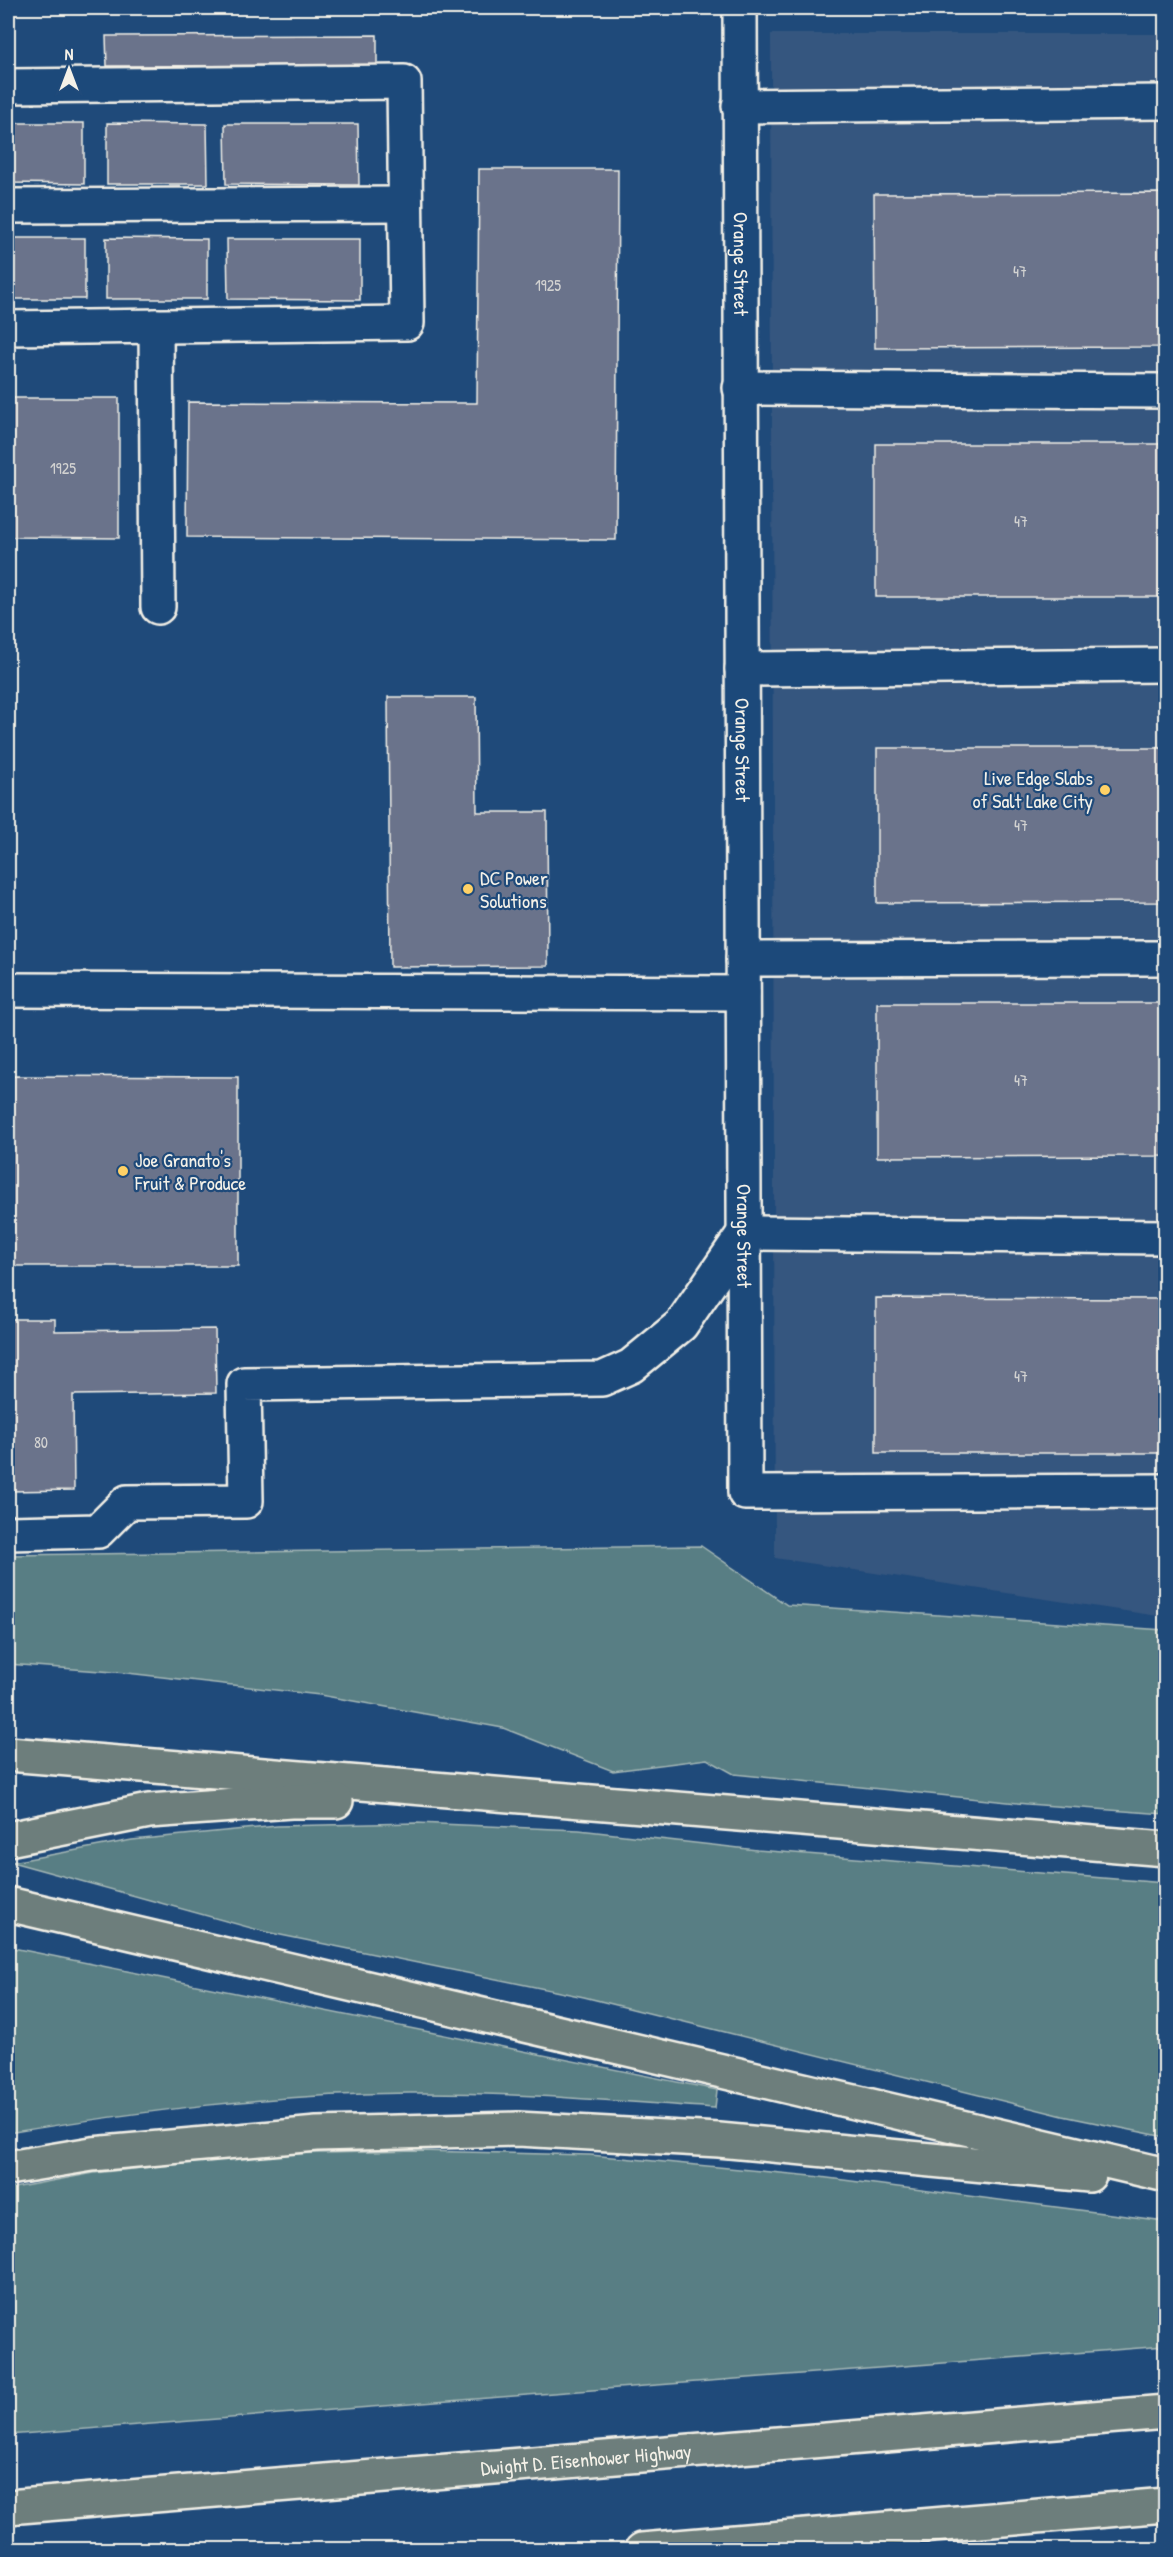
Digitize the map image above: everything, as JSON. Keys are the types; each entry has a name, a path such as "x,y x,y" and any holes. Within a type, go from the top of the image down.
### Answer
{"highway":[{"path":"8,1754 1166,1849"},
{"path":"8,1839 149,1811 291,1801 584,1803"},
{"path":"8,1904 1166,2175"},
{"path":"8,2168 92,2154 317,2134 518,2129 719,2140 1166,2182"},
{"name":"Dwight D. Eisenhower Highway","path":"8,2507 1166,2412"},
{"path":"642,2550 1166,2505"}],"street":[{"name":"Orange Street","path":"740,8 745,1493 1166,1491"},
{"path":"8,86 404,82 407,323 8,328"},
{"path":"739,106 1166,102"},
{"path":"8,206 405,204"},
{"path":"156,326 158,607"},
{"path":"740,388 1166,391"},
{"path":"742,669 1166,665"},
{"path":"743,959 1166,958"},
{"path":"8,990 743,993"},
{"path":"8,1533 98,1531 127,1502 246,1501 244,1384 602,1379 631,1366 681,1325 744,1233 1166,1237"}],"shaded area":[{"path":"706,8 706,12 111,9"},
{"path":"771,34 1165,34 1165,1617 775,1558"}],"green space":[{"path":"701,1546 787,1605 1165,1630 1165,1814 1027,1804 734,1774 707,1759 613,1771 503,1728 320,1695 127,1673 8,1664 8,1555"},
{"path":"416,1823 579,1830 757,1850 1165,1883 1165,2137 1063,2116 584,1997 266,1932 12,1862 132,1840 277,1826"},
{"path":"8,1947 717,2090 715,2108 486,2094 359,2094 208,2105 8,2133"},
{"path":"418,2151 590,2155 812,2176 1165,2221 1165,2346 8,2435 8,2189 94,2173 276,2154"}],"building":[{"path":"377,35 377,65 107,66 106,36"},
{"path":"8,123 84,123 84,184 8,183"},
{"path":"107,123 207,124 208,184 107,184"},
{"path":"225,124 358,124 359,185 226,184"},
{"path":"479,169 618,169 616,540 187,537 188,402 477,403"},
{"path":"1166,193 1166,347 875,348 874,194"},
{"path":"8,238 85,238 85,299 8,299"},
{"path":"106,238 207,239 207,299 106,299"},
{"path":"227,239 360,239 360,300 228,299"},
{"path":"8,398 119,398 119,538 8,537"},
{"path":"876,444 1166,444 1166,597 876,597"},
{"name":"DC Power Solutions","path":"388,697 476,697 477,812 547,812 548,966 390,967"},
{"path":"877,748 1166,748 1166,902 877,903"},
{"path":"877,1003 1166,1003 1166,1156 877,1157"},
{"name":"Joe Granato's Fruit & Produce","path":"8,1076 238,1077 238,1266 8,1266"},
{"path":"876,1298 1166,1299 1166,1453 876,1453"},
{"path":"8,1319 55,1319 55,1331 215,1329 216,1393 73,1395 74,1490 8,1491"}],"place":[{"name":"Live Edge Slabs of Salt Lake City","path":"1105,790"},
{"name":"DC Power Solutions","path":"468,889"},
{"name":"Joe Granato's Fruit & Produce","path":"123,1171"}]}
